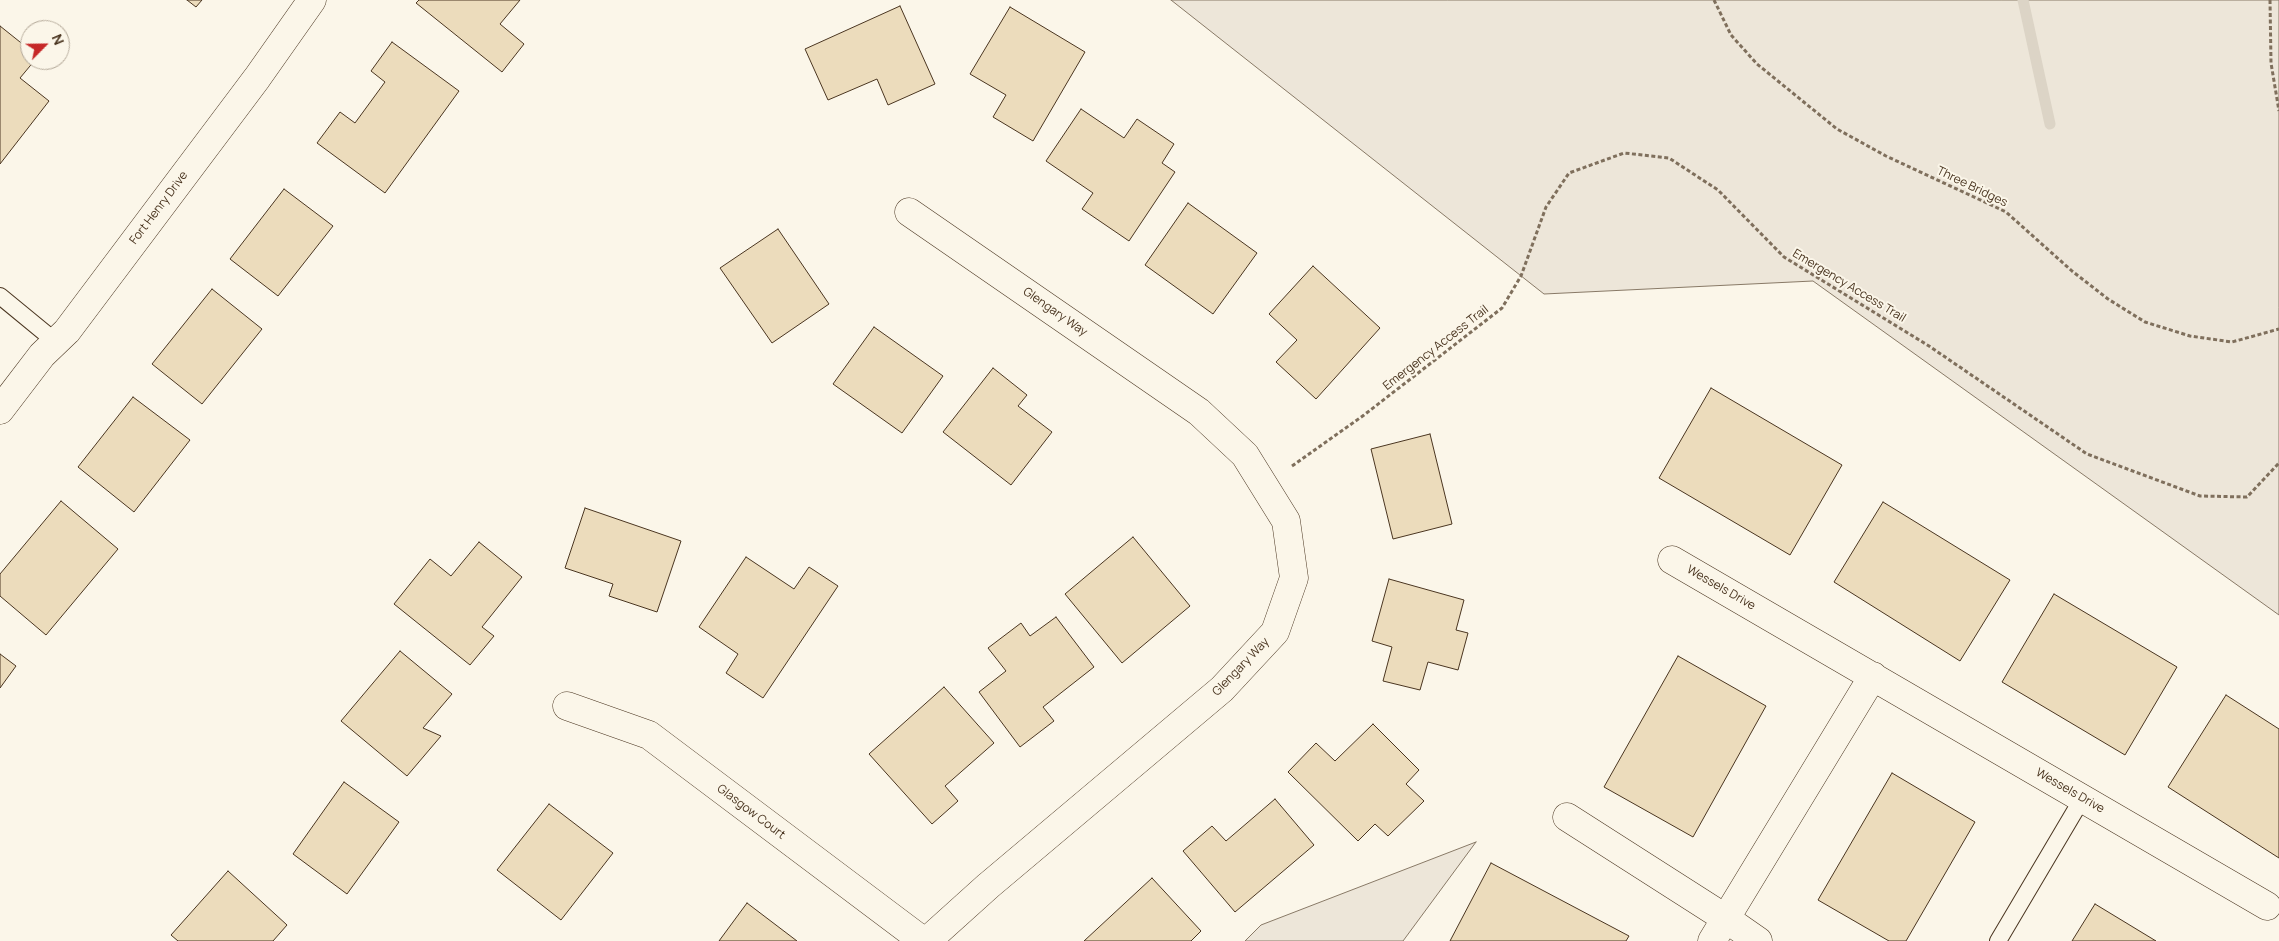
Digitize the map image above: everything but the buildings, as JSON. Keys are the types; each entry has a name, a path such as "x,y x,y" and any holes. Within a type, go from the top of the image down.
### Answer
{"street":[{"name":"Fort Henry Drive","path":"0,410 42,355 67,331 211,139 312,0"},
{"name":"Glengary Way","path":"909,212 1199,412 1245,455 1286,521 1294,578 1275,632 1222,689 925,941"},
{"name":"Wessels Drive","path":"1672,560 2267,906"},
{"path":"1712,941 1873,676"},
{"name":"Glasgow Court","path":"567,706 649,735 925,941"},
{"path":"1567,817 1758,941"}],"lane":[{"path":"0,296 56,342"},
{"path":"1998,941 2082,798"}],"path":[{"name":"Three Bridges","path":"1714,0 1731,35 1757,64 1837,130 1886,156 2006,212 2072,271 2108,298 2145,322 2190,336 2232,342 2279,328"},
{"path":"2270,0 2271,63 2279,111"},
{"name":"Emergency Access Trail","path":"1264,486 1364,415 1502,308 1521,276 1546,207 1569,173 1624,153 1669,158 1718,190 1784,258 1929,346 2087,454 2200,496 2247,497 2279,463"}],"shaded area":[{"path":"1171,0 2279,0 2279,615 1813,281 1544,294"},
{"path":"1476,842 1403,941 1245,941 1261,925"}],"waterway":[{"path":"2023,0 2050,124"}]}
